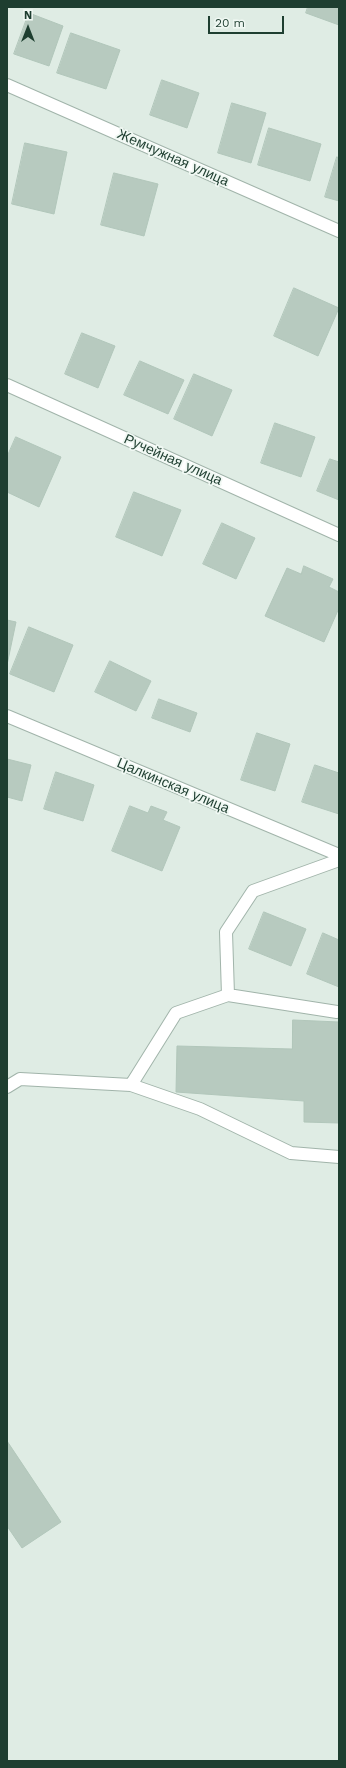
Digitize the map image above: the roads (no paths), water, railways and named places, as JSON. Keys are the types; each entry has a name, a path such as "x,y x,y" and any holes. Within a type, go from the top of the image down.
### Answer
{"street":[{"name":"Жемчужная улица","path":"7,85 339,231"},
{"name":"Ручейная улица","path":"7,385 339,535"},
{"name":"Цалкинская улица","path":"7,716 339,855"},
{"path":"228,995 226,932 253,891 339,860"},
{"path":"130,1085 176,1013 228,995 338,1012"},
{"path":"8,1084 20,1079 130,1085 200,1108 291,1153 339,1157"}]}
